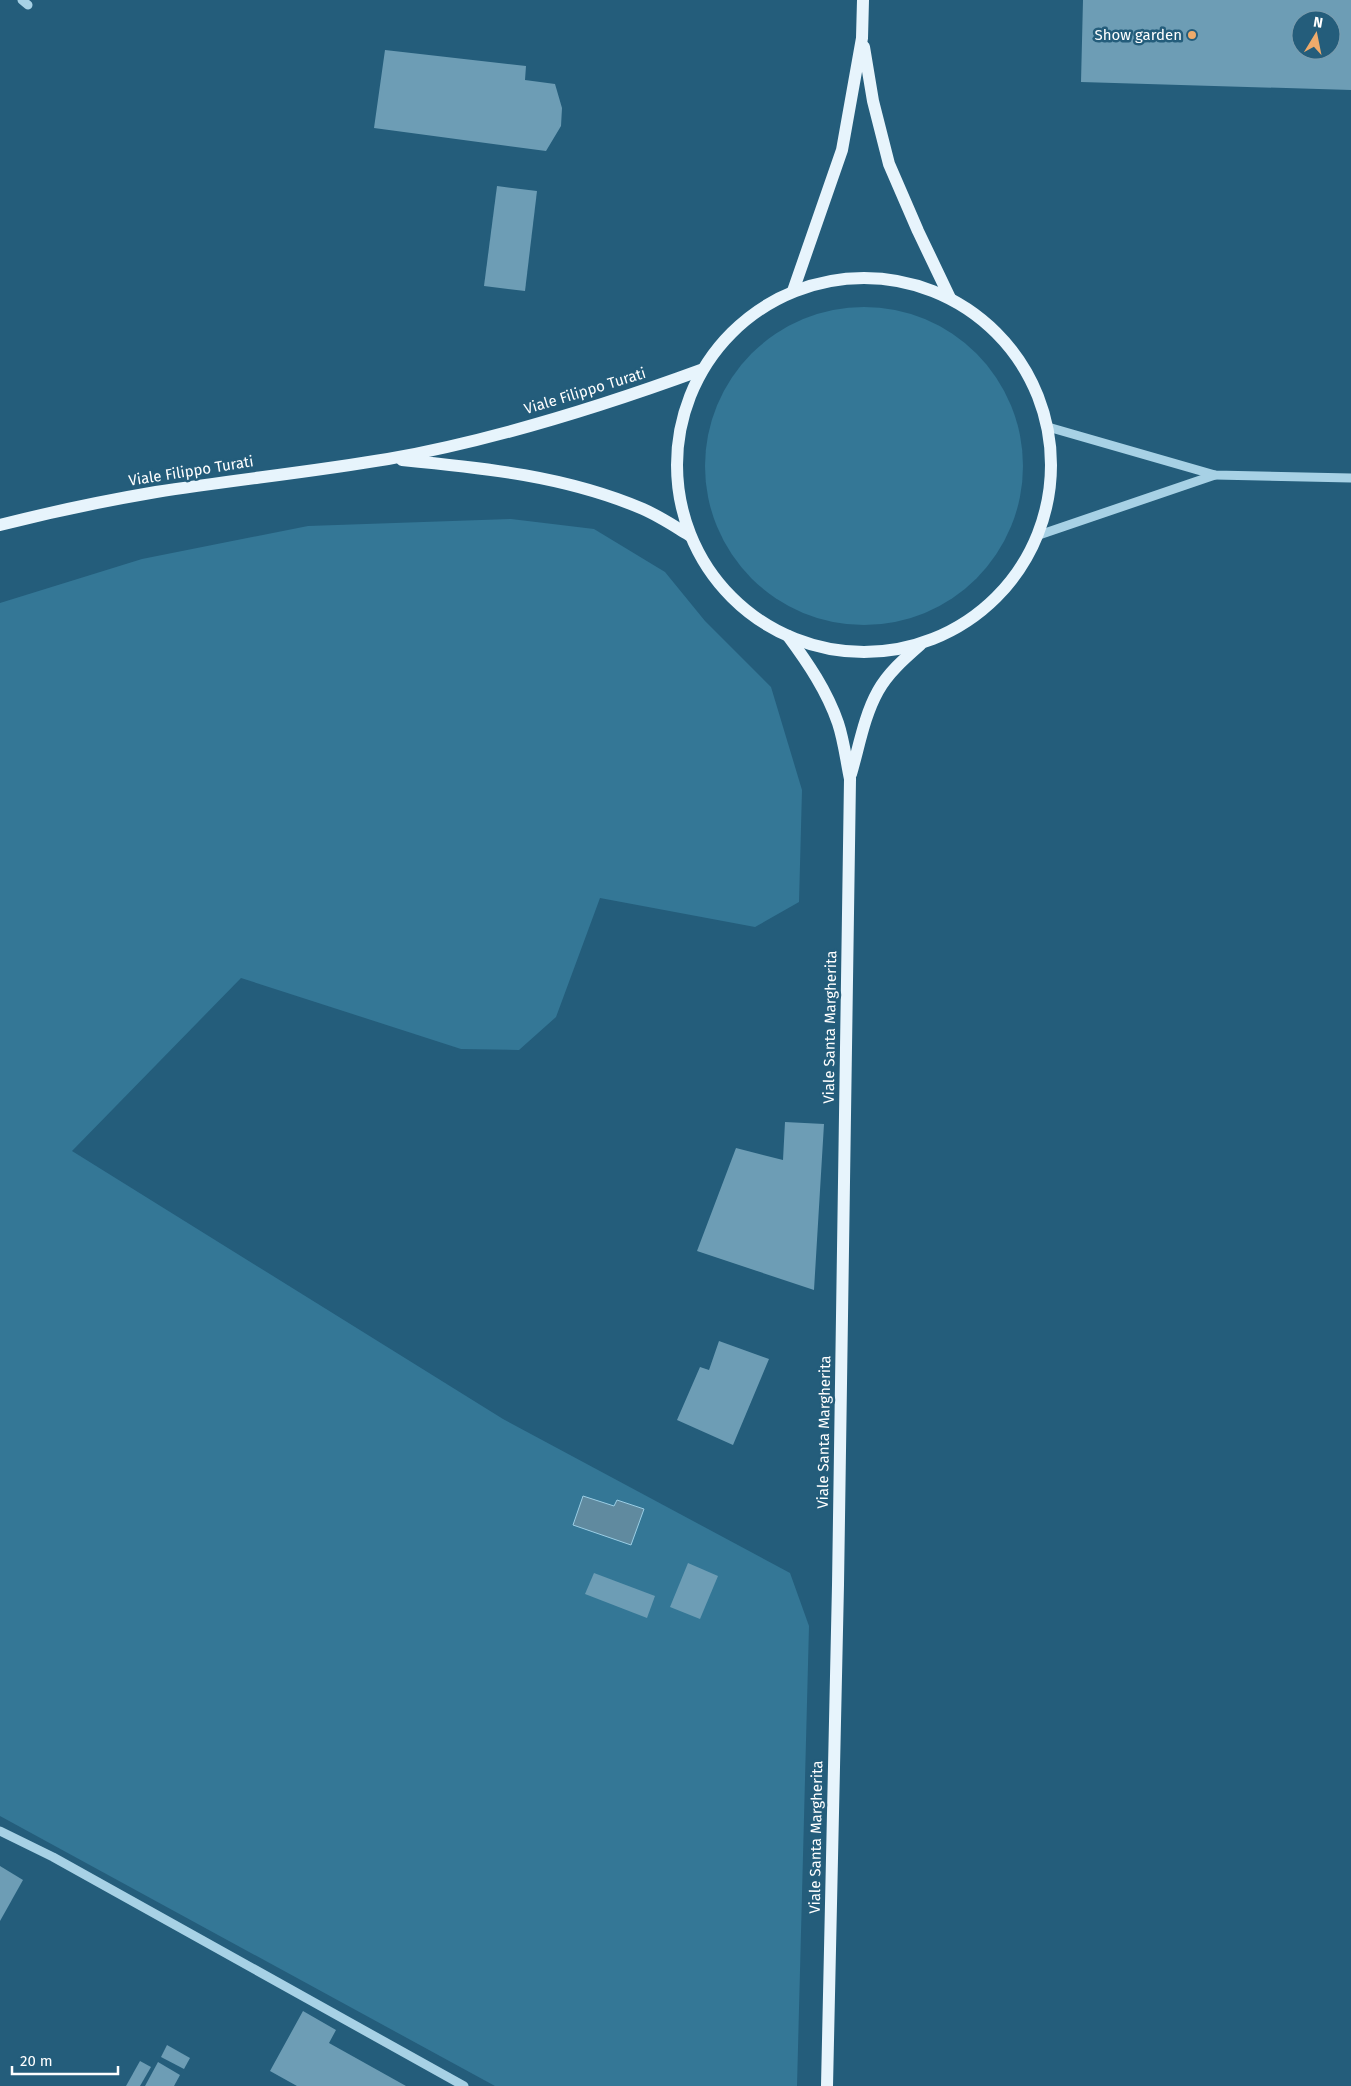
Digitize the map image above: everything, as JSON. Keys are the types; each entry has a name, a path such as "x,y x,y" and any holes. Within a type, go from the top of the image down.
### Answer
{"main road":[{"path":"862,0 862,38 873,101 889,164 950,298"},
{"path":"793,291 842,150 862,38"},
{"path":"865,277 909,282 950,298 986,321 1015,352 1038,394 1048,427 1052,461 1050,499 1039,535 1020,571 994,601 960,627 920,644 886,651 851,652 788,636 754,617 725,591 705,564 689,534 678,494 676,451 684,410 701,370 738,326 793,291 828,280 865,277"},
{"name":"Viale Filippo Turati","path":"0,525 92,504 157,492 389,459 504,432 638,393 701,370"},
{"name":"Viale Filippo Turati","path":"389,459 488,468 567,484 594,491 644,510 689,534"},
{"name":"Viale Santa Margherita","path":"788,636 818,679 832,708 842,736 850,779 838,1595 827,2086"},
{"name":"Viale Santa Margherita","path":"850,779 864,726 877,692 897,665 920,644"}],"street":[{"path":"1048,427 1215,475 1351,478"},
{"path":"1039,535 1215,475"},
{"path":"0,1831 53,1857 464,2086"}],"shaded area":[{"path":"864,307 895,310 925,319 952,334 977,353 996,378 1011,405 1020,435 1023,466 1020,497 1011,527 996,554 977,579 952,598 925,613 895,622 864,625 833,622 803,613 776,598 751,579 732,554 717,527 708,497 705,466 708,435 717,405 732,378 751,353 776,334 803,319 833,310"},
{"path":"511,519 594,529 665,572 705,621 771,687 802,790 799,902 755,927 600,898 556,1017 519,1050 461,1049 241,978 72,1151 503,1419 790,1573 809,1626 797,2086 495,2086 0,1816 0,603 142,559 308,526"},
{"path":"583,1496 614,1506 617,1500 644,1509 631,1545 573,1525"}],"building":[{"name":"Show garden","path":"1083,0 1351,0 1351,90 1081,82"},
{"path":"385,50 526,66 525,80 555,84 562,108 561,126 546,151 374,128"},
{"path":"497,186 537,191 525,291 484,286"},
{"path":"785,1122 824,1124 814,1290 697,1251 736,1148 783,1160"},
{"path":"719,1341 769,1359 733,1445 677,1420 700,1367 709,1370"},
{"path":"688,1563 718,1576 700,1619 670,1607"},
{"path":"594,1573 655,1596 647,1618 585,1594"},
{"path":"0,1866 23,1880 0,1921"},
{"path":"303,2011 336,2030 329,2043 406,2086 297,2086 270,2071"},
{"path":"167,2045 190,2058 184,2069 161,2057"},
{"path":"140,2061 151,2067 140,2086 126,2086"},
{"path":"158,2062 180,2075 174,2086 145,2086"}],"place":[{"name":"Show garden","path":"1192,35"}]}
